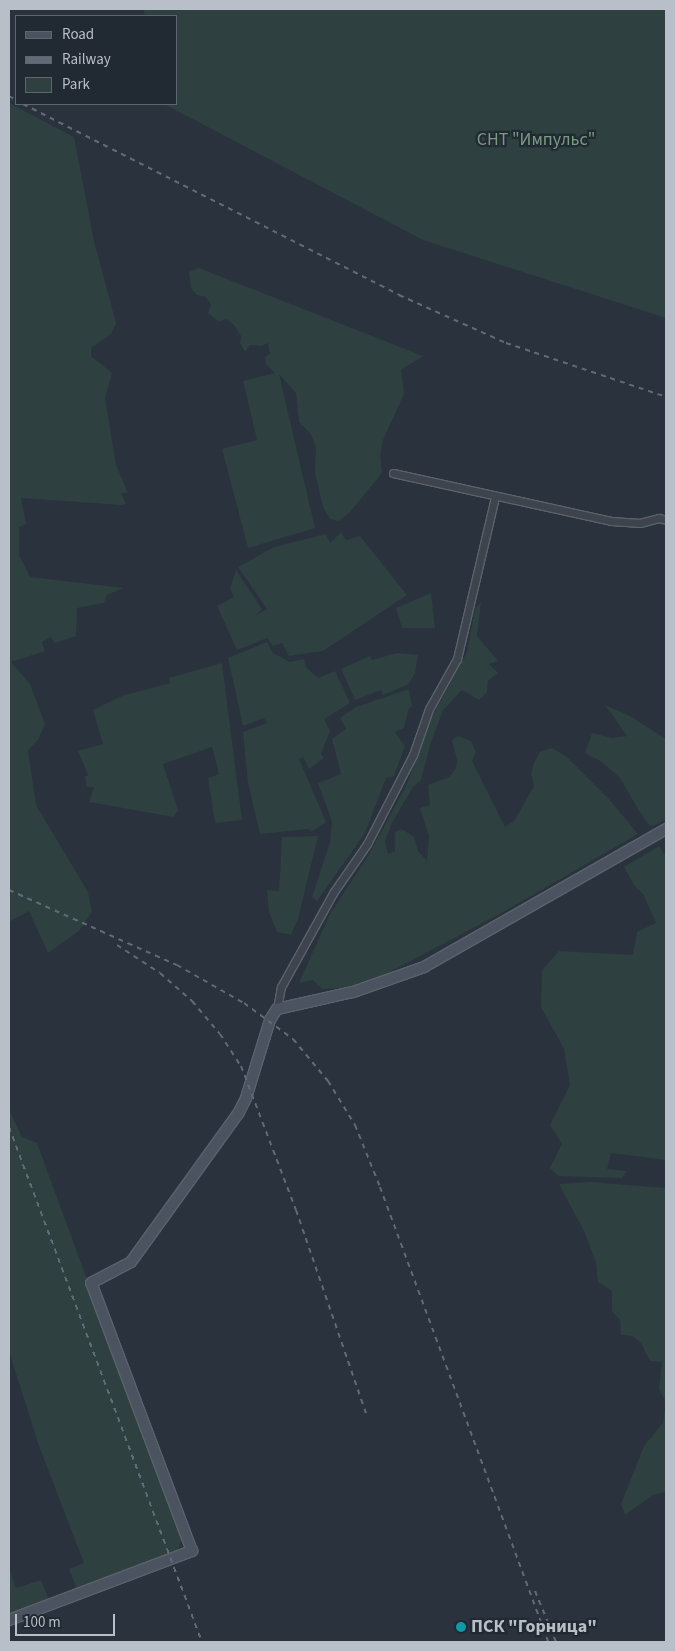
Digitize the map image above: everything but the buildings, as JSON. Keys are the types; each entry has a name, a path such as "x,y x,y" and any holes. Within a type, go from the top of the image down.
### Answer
{"street":[{"path":"393,473 495,497 611,521 640,523 659,518 666,520"},
{"path":"9,1620 192,1550 92,1283 131,1262 239,1112 246,1098 270,1020 277,1009 281,987 333,893 367,844 413,755 429,709 457,659 495,497"},
{"path":"277,1009 353,992 424,967 666,828"}],"green space":[{"name":"СНТ \"Импульс\"","path":"143,9 666,9 666,318 423,240 166,105 178,105 178,15 145,15"},
{"path":"9,103 74,137 94,241 116,323 111,334 91,348 91,356 112,373 105,398 116,465 128,493 121,493 126,504 122,505 21,498 26,524 19,527 19,555 30,577 124,588 107,595 104,603 77,608 76,636 55,643 50,637 42,642 45,651 11,662 30,684 45,724 38,740 28,750 36,805 88,892 92,912 79,931 48,953 29,911 9,922"},
{"path":"199,268 423,356 401,370 404,394 383,440 380,456 382,473 350,512 339,521 330,519 323,507 315,473 316,448 311,434 299,422 296,393 279,374 315,528 248,548 222,449 257,440 243,381 275,373 266,364 265,357 270,354 268,343 261,346 250,345 245,352 240,343 241,336 234,325 226,319 219,322 208,313 211,305 206,297 197,295 191,288 189,272"},
{"path":"341,532 346,540 360,536 407,595 323,651 289,656 282,643 273,646 267,638 237,650 217,606 234,597 230,589 236,570 262,609 255,616 267,609 238,567 274,547 326,534 330,543"},
{"path":"431,593 435,628 402,628 396,608"},
{"path":"481,602 477,636 498,661 489,664 498,673 488,681 487,692 479,700 462,690 443,710 431,742 421,780 413,787 392,823 385,841 388,854 395,851 395,832 402,829 414,837 418,851 427,861 429,836 420,808 430,805 428,785 449,777 456,768 457,760 452,740 458,736 471,741 476,752 472,761 505,827 514,821 534,786 531,774 540,752 552,748 567,757 608,798 638,834 498,915 378,978 344,988 322,989 313,980 299,983 330,914 368,856 407,784 431,719 467,652 475,609"},
{"path":"267,642 273,653 290,662 304,659 306,667 318,678 335,671 350,703 324,719 330,731 321,754 324,758 309,769 303,757 299,759 326,822 311,832 309,829 260,834 248,783 243,732 267,723 264,718 243,726 228,658"},
{"path":"397,653 418,655 415,673 409,684 383,695 381,690 355,700 341,669 370,656 372,660"},
{"path":"222,663 242,820 215,823 208,778 219,774 212,747 163,764 178,810 174,817 89,802 94,787 87,787 85,777 88,775 78,751 103,744 93,710 122,696 170,683 169,678"},
{"path":"409,689 412,707 409,708 404,728 395,732 405,746 394,776 386,778 365,833 317,901 312,897 330,842 332,822 318,783 341,774 332,739 346,729 340,718 356,707"},
{"path":"605,705 630,716 666,739 666,819 653,826 649,825 638,809 620,778 602,762 585,753 592,733 612,738 627,736"},
{"path":"318,836 298,919 291,935 277,932 269,912 267,890 279,891 282,837"},
{"path":"659,846 666,857 666,1160 611,1153 607,1169 627,1171 622,1178 558,1176 550,1168 562,1144 550,1125 570,1085 564,1049 541,1007 542,970 559,951 633,955 637,932 656,923 643,894 634,885 624,867"},
{"path":"9,1110 22,1137 37,1143 182,1538 178,1550 173,1554 77,1590 69,1569 84,1563 39,1446 9,1351"},
{"path":"590,1182 666,1188 666,1402 659,1389 662,1362 650,1361 641,1343 632,1336 621,1335 620,1320 612,1311 612,1291 598,1282 596,1263 585,1233 559,1184"},
{"path":"666,1402 666,1492 653,1495 625,1515 621,1504 644,1446 663,1423"},
{"path":"9,1567 16,1588 41,1580 49,1600 12,1614 9,1612"}],"railway":[{"path":"9,96 15,99"},
{"path":"25,105 399,295 506,343 666,397"},
{"path":"9,890 177,965 244,1003 293,1039 328,1081 355,1125 380,1187 548,1642"},
{"path":"117,945 160,973 192,1001 220,1034 241,1066 296,1210 367,1416"},
{"path":"9,1127 202,1642"},
{"path":"535,1591 556,1642"}],"place":[{"name":"ПСК \"Горница\"","path":"461,1627"}]}
